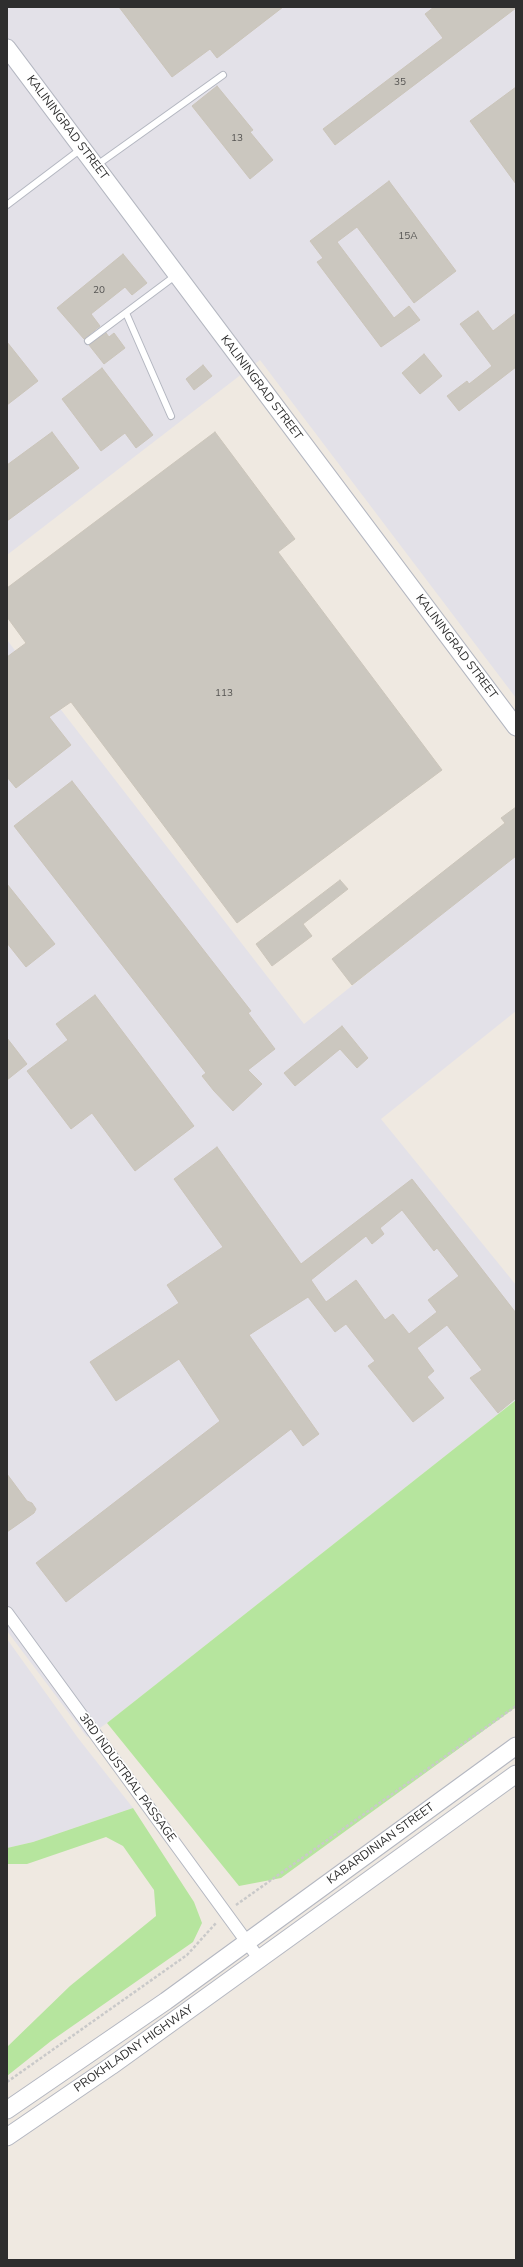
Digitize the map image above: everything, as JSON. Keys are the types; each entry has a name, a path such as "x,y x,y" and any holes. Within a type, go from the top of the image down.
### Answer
{"main road":[{"name":"KALININGRAD STREET","path":"7,48 516,727"},
{"name":"KABARDINIAN STREET","path":"246,1942 516,1746"},
{"name":"KABARDINIAN STREET","path":"260,1960 516,1774"},
{"name":"PROKHLADNY HIGHWAY","path":"7,2110 166,2001 246,1942"},
{"name":"PROKHLADNY HIGHWAY","path":"7,2137 111,2066 260,1960"}],"street":[{"name":"3RD INDUSTRIAL PASSAGE","path":"7,1613 260,1960"}],"lane":[{"path":"95,166 223,75"},
{"path":"7,204 82,148"},
{"path":"88,341 177,275"},
{"path":"126,313 171,416"}],"path":[{"path":"7,2082 187,1955 225,1913 516,1706"}],"shaded area":[{"path":"7,7 516,7 516,698 260,360 7,555"},
{"path":"7,640 304,1024 516,855 516,1011 381,1119 516,1285 516,1400 107,1723 87,1737 7,1631"},
{"path":"7,1639 78,1738 133,1808 33,1842 7,1848"}],"green space":[{"path":"516,1400 516,1707 281,1878 239,1886 107,1723"},
{"path":"133,1808 194,1902 202,1923 193,1942 51,2041 7,2076 7,2047 70,1986 156,1916 154,1890 123,1846 106,1837 27,1864 7,1864 7,1848 33,1842"}],"building":[{"path":"119,7 283,7 217,58 210,49 172,77"},
{"path":"434,7 516,8 335,145 323,129 443,38 425,14"},
{"path":"217,86 253,130 250,132 273,160 250,179 192,106"},
{"path":"516,87 516,184 470,121"},
{"path":"389,181 456,271 414,303 357,227 337,242 394,318 409,306 420,320 381,347 317,262 323,258 310,241"},
{"path":"123,254 147,283 132,295 125,287 91,314 100,326 84,339 57,308"},
{"path":"478,311 493,331 516,313 516,367 459,411 447,396 467,381 469,384 492,366 460,324"},
{"path":"106,333 109,337 114,333 125,348 104,364 89,345"},
{"path":"7,342 38,381 7,405"},
{"path":"424,354 442,376 420,394 402,373"},
{"path":"203,365 212,376 194,390 186,379"},
{"path":"102,368 153,435 136,448 125,433 101,451 62,399"},
{"path":"52,432 79,468 7,521 7,465"},
{"path":"215,432 295,539 278,552 442,770 237,923 71,702 49,717 71,745 16,788 7,777 7,657 26,643 7,617 7,588"},
{"path":"72,781 251,1011 248,1013 275,1049 248,1070 262,1084 233,1111 202,1076 206,1073 14,826"},
{"path":"516,807 516,856 352,985 332,959 505,823 501,818"},
{"path":"340,880 348,889 303,924 312,936 272,966 256,944"},
{"path":"7,884 55,944 26,967 7,943"},
{"path":"95,995 194,1126 135,1171 92,1113 71,1129 27,1071 68,1040 56,1024"},
{"path":"342,1026 368,1058 357,1068 340,1049 295,1086 284,1073"},
{"path":"7,1038 27,1064 7,1080"},
{"path":"217,1147 301,1264 412,1179 516,1313 516,1398 498,1413 470,1378 482,1370 447,1325 417,1348 434,1371 427,1377 444,1398 413,1422 368,1366 375,1361 346,1324 335,1332 308,1297 249,1335 319,1434 303,1446 291,1429 66,1602 36,1563 220,1421 179,1359 116,1401 90,1362 179,1303 167,1285 223,1247 174,1179","holes":["402,1210 434,1251 437,1248 459,1276 428,1300 437,1312 409,1334 393,1314 385,1320 356,1280 326,1302 311,1280 366,1236 372,1244 384,1234 380,1228"]},
{"path":"7,1474 27,1501 32,1503 36,1509 34,1513 7,1532"}]}
